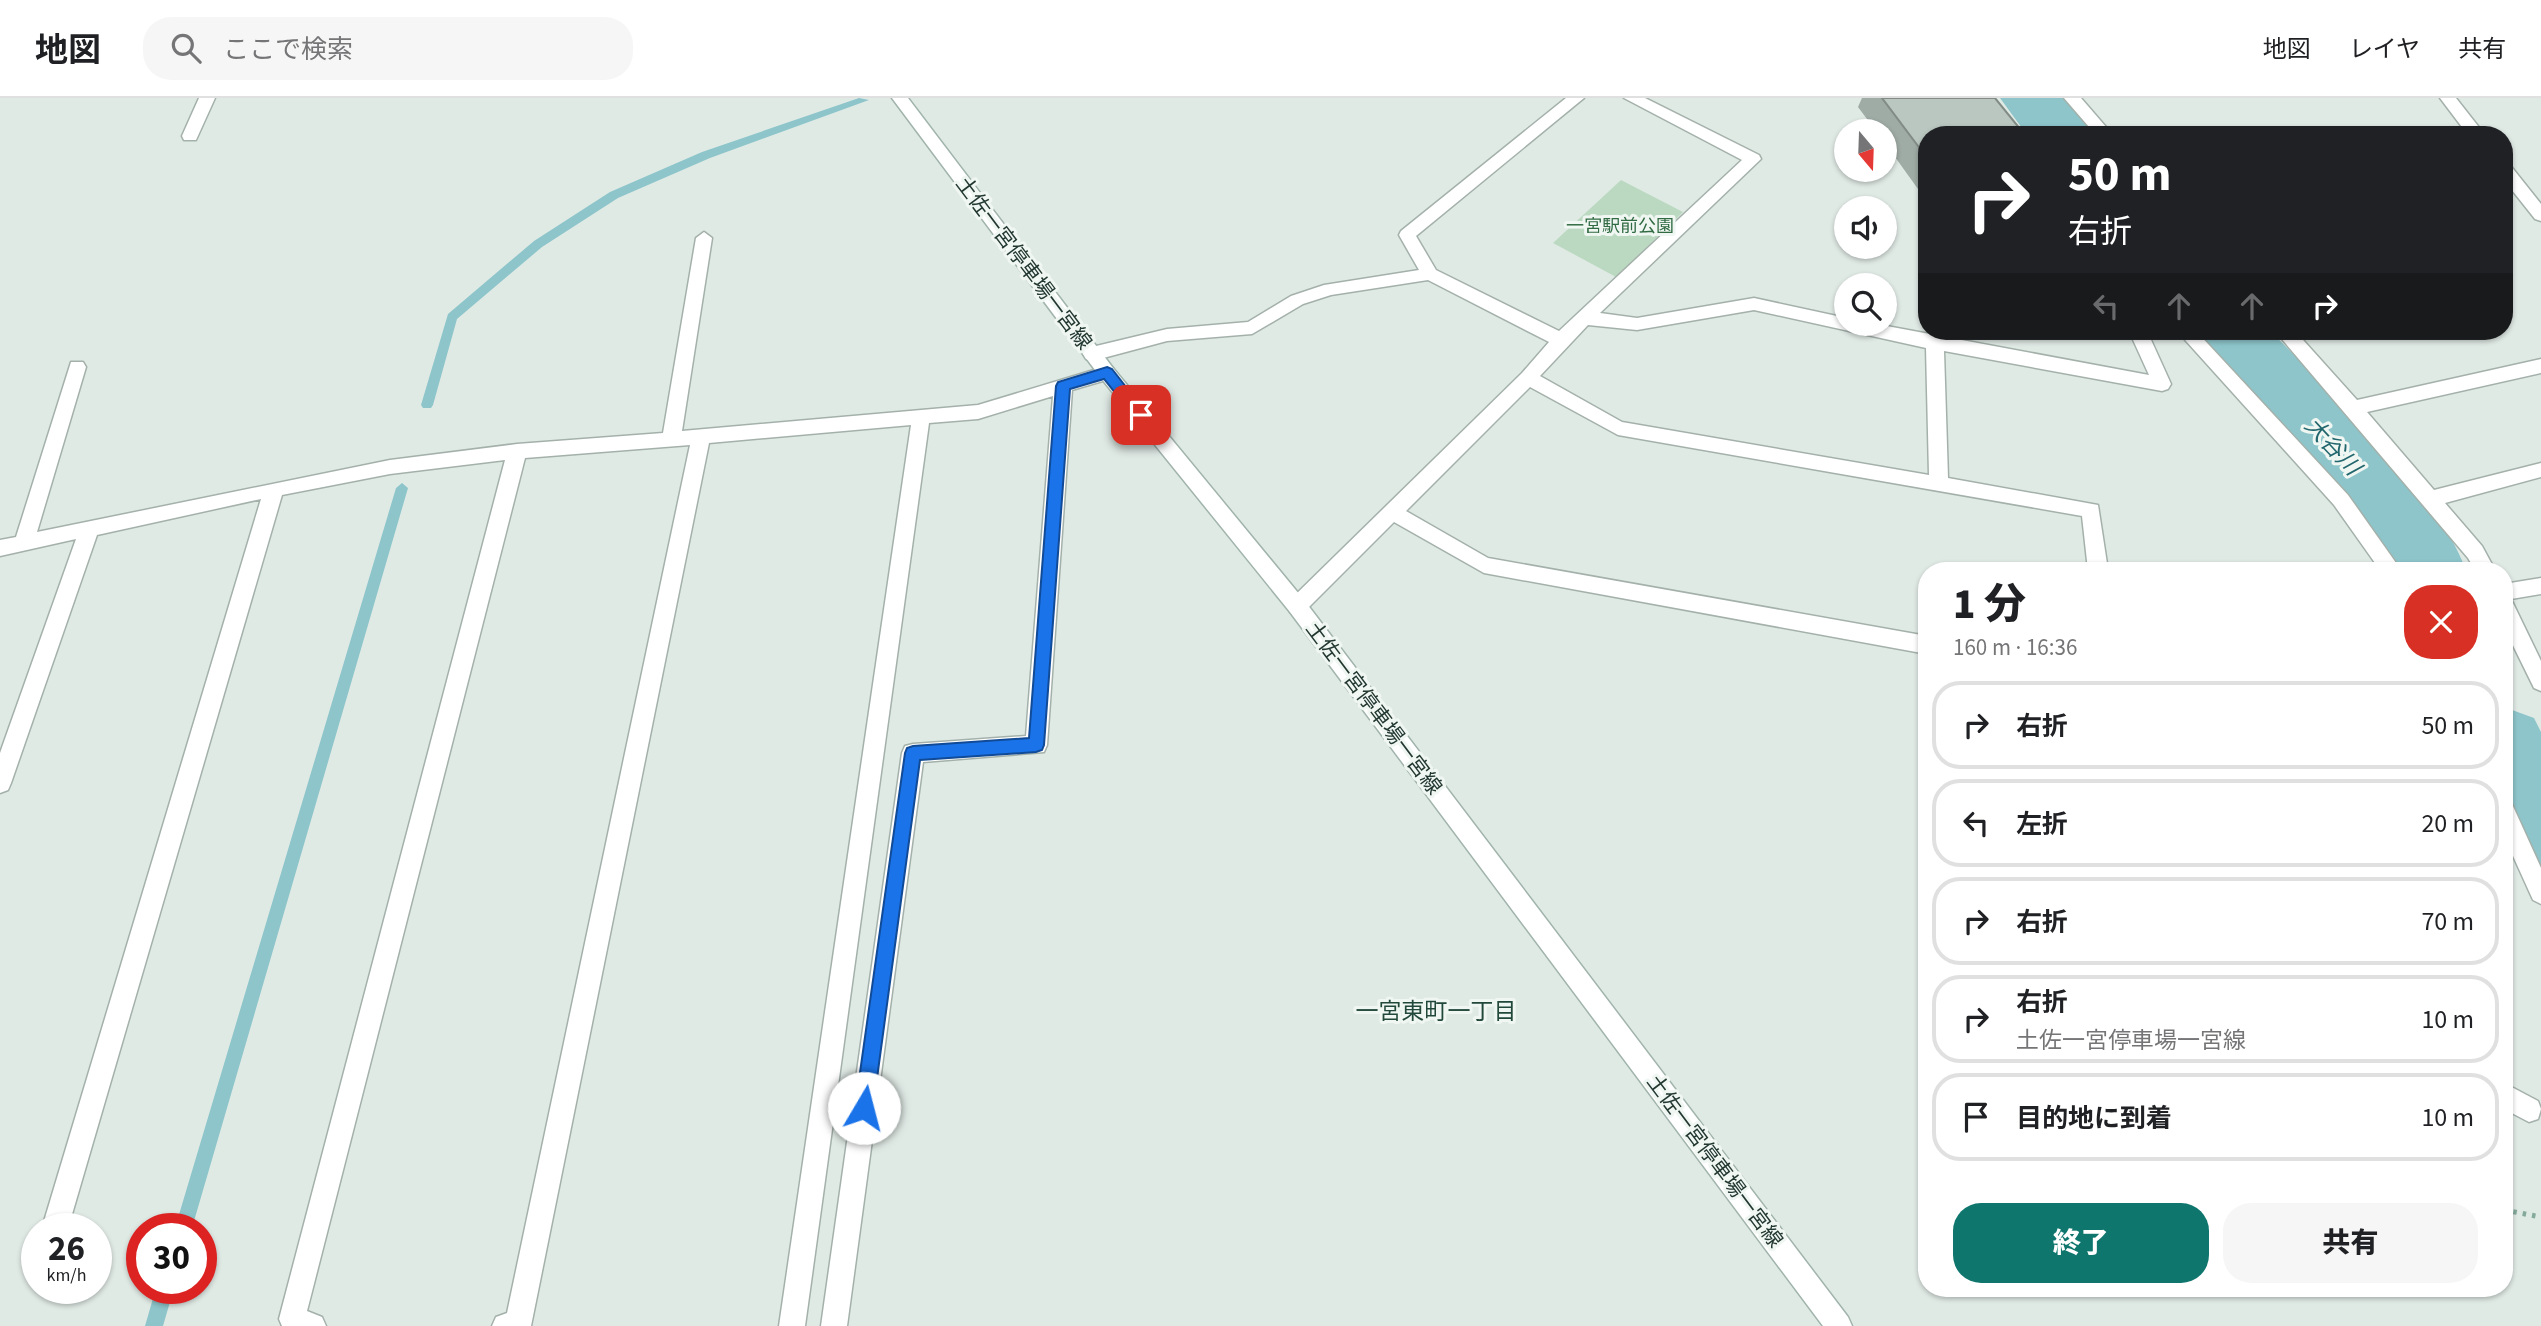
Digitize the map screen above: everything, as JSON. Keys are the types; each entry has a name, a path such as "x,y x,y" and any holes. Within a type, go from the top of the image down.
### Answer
{"street":[{"path":"190,136 206,98"},
{"name":"土佐一宮停車場一宮線","path":"900,98 1107,373 1297,606 1839,1326"},
{"path":"1561,340 1430,274 1407,235 1576,98"},
{"path":"1297,606 1528,378 1561,340 1753,159 1632,98"},
{"path":"2072,98 2097,126"},
{"path":"2448,98 2470,126"},
{"path":"2513,180 2541,215"},
{"path":"671,440 704,238"},
{"path":"1093,354 1167,335 1252,328 1297,300 1330,289 1430,274"},
{"path":"1585,318 1637,324 1754,304 1834,321"},
{"path":"1897,335 1918,339"},
{"path":"1921,340 2162,384 2142,340"},
{"path":"2194,340 2341,500 2384,562"},
{"path":"2292,340 2353,408 2475,552 2481,562"},
{"path":"1935,343 1939,484"},
{"path":"2353,408 2541,366"},
{"path":"24,543 77,367"},
{"path":"0,548 390,467 517,451 978,412 1107,373"},
{"path":"1528,378 1618,428 2091,510 2097,562"},
{"path":"834,1326 913,753 1036,745 1063,386"},
{"path":"792,1326 921,417"},
{"path":"505,1326 518,1325 701,437"},
{"path":"313,1326 292,1319 517,451"},
{"path":"2430,499 2541,470"},
{"path":"59,1213 274,489"},
{"path":"1392,512 1484,565 1918,643"},
{"path":"0,783 89,529"},
{"path":"2513,591 2541,586"},
{"path":"2513,624 2541,682"},
{"path":"2513,831 2541,893"},
{"path":"2513,1100 2529,1110"}],"path":[{"path":"2513,1214 2541,1217"}],"green space":[{"name":"一宮駅前公園","path":"1621,180 1683,212 1616,277 1553,243"}],"building":[{"path":"1882,98 1995,98 2018,126 1918,126 1918,146"}],"waterway":[{"name":"大谷川","path":"2031,98 2054,126"},
{"path":"427,405 452,317 538,244 614,195 706,155 864,100"},
{"name":"大谷川","path":"2236,340 2290,394 2386,504 2423,562"},
{"path":"187,1213 402,488"},
{"name":"大谷川","path":"2513,764 2541,826"},
{"path":"154,1326 160,1304"}],"district":[{"name":"一宮東町一丁目","path":"1436,1011"}],"route":[{"path":"864,1108 913,753 1036,745 1063,386 1107,373 1141,415"}]}
